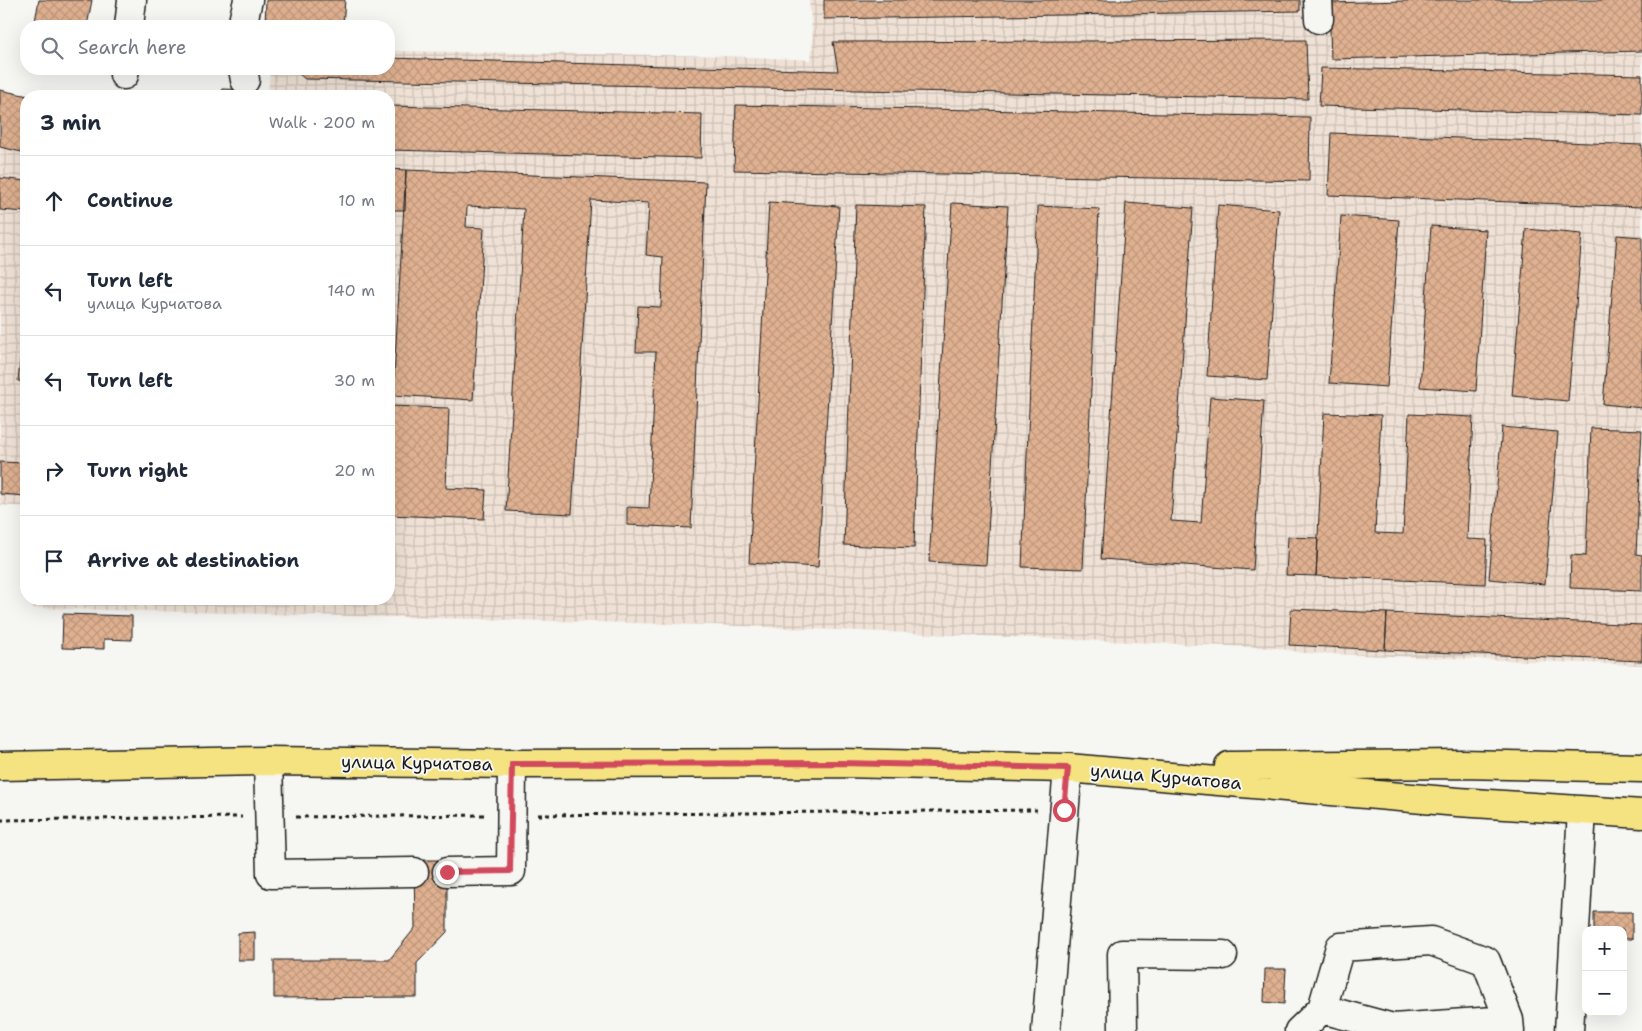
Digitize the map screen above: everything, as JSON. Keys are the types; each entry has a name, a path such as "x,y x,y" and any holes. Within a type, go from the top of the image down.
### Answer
{"main road":[{"name":"улица Курчатова","path":"0,766 268,761 512,764 840,763 1068,768 1458,802 1642,814"},
{"path":"1068,768 1461,764 1642,768"}],"lane":[{"path":"130,20 132,0"},
{"path":"243,20 248,0"},
{"path":"268,761 271,874 414,872"},
{"path":"447,872 510,871 512,764"},
{"path":"1046,1031 1068,768"},
{"path":"1569,1031 1582,811"},
{"path":"1299,1031 1322,1009 1340,947 1431,941 1486,961 1510,1026 1393,1028 1322,1009"},
{"path":"1123,1031 1122,954 1223,955"}],"shaded area":[{"path":"809,0 1642,0 1642,665 1304,653 1277,648 713,625 33,608 33,605 395,605 395,90 268,90 270,75 395,75 395,51 729,56 811,60 813,40"},
{"path":"0,89 20,94 20,507 0,505"}],"building":[{"path":"39,0 92,0 88,20 35,20"},
{"path":"266,0 345,0 343,20 265,20"},
{"path":"824,0 1300,0 1300,11 824,19"},
{"path":"1442,0 1642,0 1642,51 1331,59 1329,3"},
{"path":"1306,40 1308,99 305,79 300,75 395,75 395,58 838,71 833,42"},
{"path":"1321,68 1642,75 1642,115 1319,106"},
{"path":"0,90 20,94 20,152 0,147"},
{"path":"736,105 1310,117 1309,181 734,170"},
{"path":"395,106 702,114 701,158 395,150"},
{"path":"1331,133 1642,145 1642,207 1328,195"},
{"path":"395,169 406,170 405,210 395,210"},
{"path":"406,170 706,182 691,528 627,525 627,507 649,508 656,352 636,352 638,306 661,307 663,257 646,255 649,203 591,200 572,514 506,511 524,209 467,206 466,227 484,228 473,400 395,395 395,360"},
{"path":"0,178 20,180 20,212 0,210"},
{"path":"769,202 839,206 818,567 749,563"},
{"path":"952,203 1008,206 986,565 929,562"},
{"path":"1126,203 1193,208 1171,521 1201,523 1210,397 1264,401 1253,570 1101,559"},
{"path":"856,205 926,207 914,548 844,545"},
{"path":"1218,205 1279,210 1267,380 1207,376"},
{"path":"1038,206 1099,209 1083,569 1022,567"},
{"path":"1341,216 1399,220 1387,387 1329,383"},
{"path":"1431,226 1486,230 1476,391 1420,387"},
{"path":"1526,229 1582,234 1568,401 1512,396"},
{"path":"1617,235 1642,237 1642,408 1603,404"},
{"path":"20,362 20,381 18,381"},
{"path":"395,406 449,408 446,488 486,490 484,519 395,515"},
{"path":"1324,413 1381,415 1375,533 1403,534 1409,414 1473,417 1467,539 1487,540 1485,584 1316,576"},
{"path":"1502,427 1558,432 1545,584 1489,579"},
{"path":"1591,428 1642,430 1636,554 1642,555 1642,591 1570,588 1571,555 1586,556"},
{"path":"0,462 20,463 20,496 0,494"},
{"path":"1288,537 1318,538 1316,576 1286,575"},
{"path":"1291,609 1387,613 1385,650 1289,645"},
{"path":"1387,613 1642,625 1642,661 1385,650"},
{"path":"63,614 132,616 132,640 104,639 104,649 62,648"},
{"path":"414,860 447,860 447,932 417,963 417,997 274,998 274,960 389,960 415,928"},
{"path":"1594,912 1632,912 1632,939 1627,939 1627,926 1594,926"},
{"path":"255,932 255,960 238,960 238,933"},
{"path":"1265,969 1286,969 1284,1004 1264,1002"}],"route":[{"path":"447,872 510,871 512,764 840,763 1068,768 1064,810"}]}
